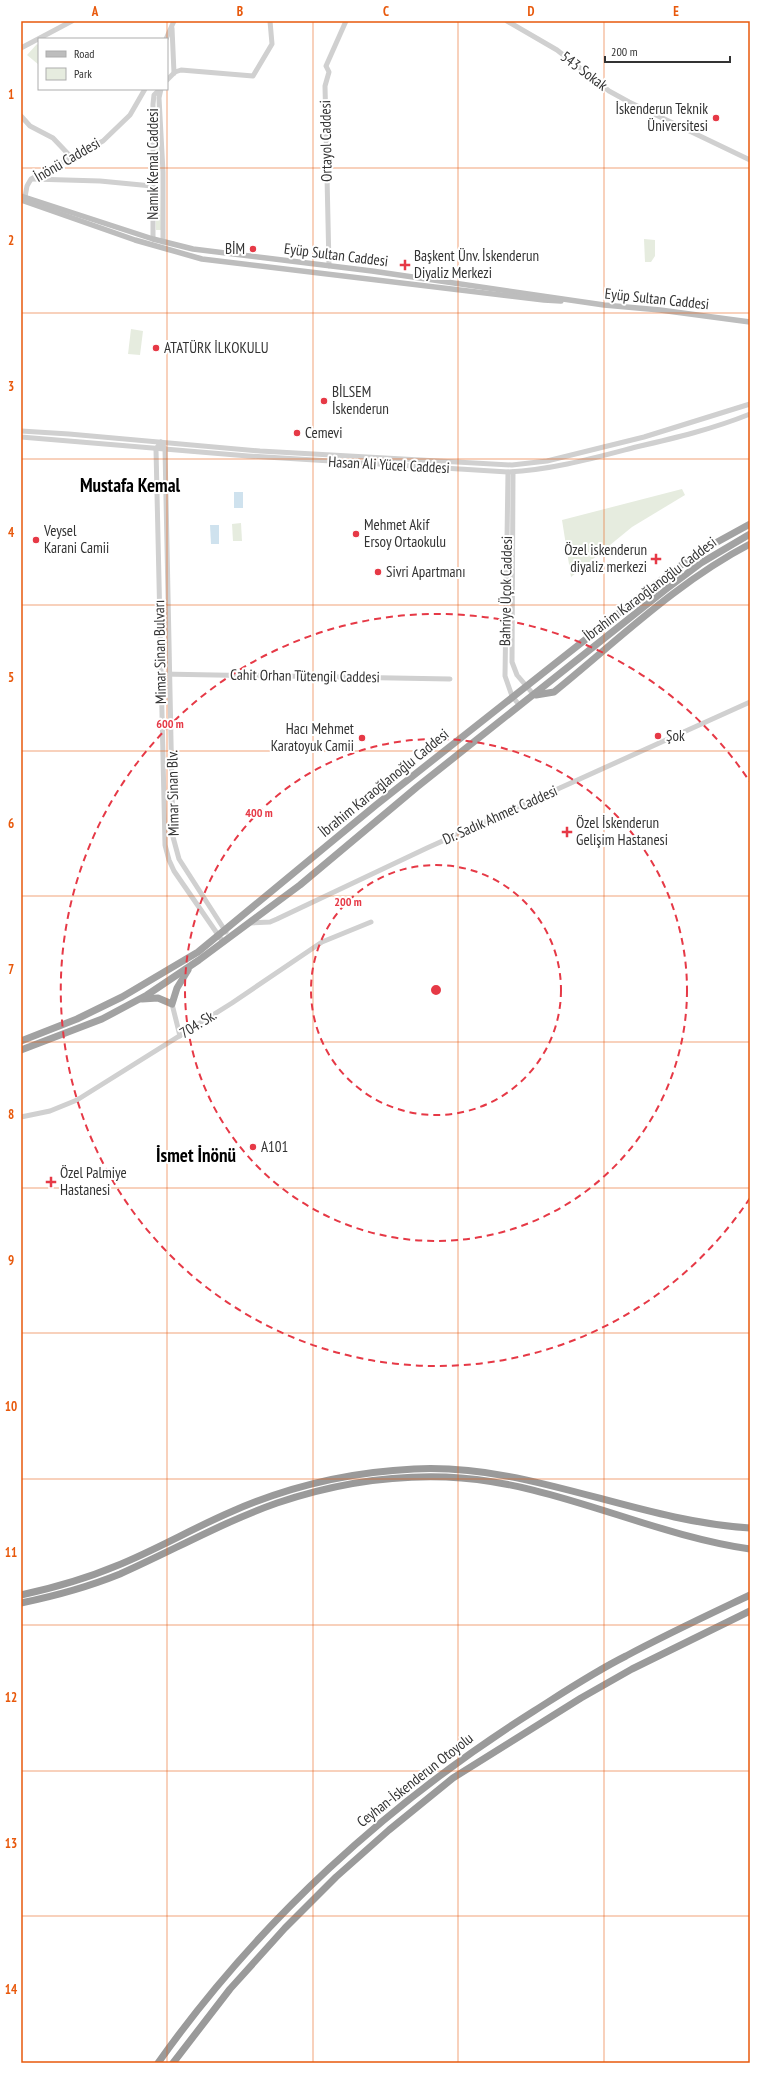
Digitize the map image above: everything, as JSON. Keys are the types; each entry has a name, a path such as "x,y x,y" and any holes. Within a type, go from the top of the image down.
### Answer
{"highway":[{"name":"İbrahim Karaoğlanoğlu Caddesi","path":"21,1041 77,1019 122,997 183,962 218,936 376,805 526,685 699,552 750,524"},
{"name":"İbrahim Karaoğlanoğlu Caddesi","path":"21,1050 77,1029 138,1000 191,967 300,885 417,787 671,586 714,555 750,534"},
{"path":"534,695 554,692 678,589 706,569 750,544"},
{"path":"138,1000 158,998 172,1004 177,988 191,967"},
{"path":"21,1595 86,1578 114,1567 233,1511 274,1495 308,1484 379,1472 446,1469 512,1476 549,1484 645,1511 687,1521 750,1528"},
{"path":"21,1603 82,1588 118,1574 236,1520 276,1504 310,1493 348,1485 416,1478 452,1478 511,1485 548,1493 681,1536 750,1549"},
{"name":"Ceyhan-İskenderun Otoyolu","path":"158,2063 221,1982 276,1921 328,1869 380,1822 446,1769 573,1686 625,1656 750,1595"},
{"name":"Ceyhan-İskenderun Otoyolu","path":"173,2063 230,1990 285,1928 336,1877 388,1830 453,1778 581,1698 632,1669 750,1611"}],"main road":[{"name":"Eyüp Sultan Caddesi","path":"22,198 163,242 204,251 329,266 564,299 750,322"},
{"path":"22,198 135,240 202,259 544,300 564,299"}],"street":[{"path":"40,38 72,21"},
{"path":"167,38 174,21"},
{"path":"168,79 174,73 181,70 253,76 271,47 270,21"},
{"name":"Ortayol Caddesi","path":"329,266 325,86 328,72 326,66 346,21"},
{"name":"543 Sokak","path":"507,21 557,50 610,91 629,102 750,160"},
{"path":"172,28 174,73"},
{"path":"21,48 38,39"},
{"name":"İnönü Caddesi","path":"22,198 31,179 94,146 106,138 130,114 144,90"},
{"path":"158,90 163,242"},
{"name":"Namık Kemal Caddesi","path":"153,239 153,104 154,95 158,90"},
{"path":"21,116 30,126 52,138 72,158"},
{"path":"31,179 100,181 152,186"},
{"path":"21,431 161,442 260,452 507,465 547,461 644,436 750,404"},
{"name":"Hasan Ali Yücel Caddesi","path":"21,437 326,462 510,472 546,469 599,457 726,424 750,414"},
{"path":"156,449 161,442"},
{"name":"Mimar Sinan Blv.","path":"161,442 165,449 173,837 175,850 182,865 230,937"},
{"name":"Mimar Sinan Bulvarı","path":"156,449 166,850 174,871 223,942"},
{"name":"Bahriye Üçok Caddesi","path":"510,472 512,662 514,670 534,695"},
{"name":"Bahriye Üçok Caddesi","path":"510,472 505,676 512,696 520,706"},
{"name":"Cahit Orhan Tütengil Caddesi","path":"161,674 450,679"},
{"name":"Dr. Sadık Ahmet Caddesi","path":"249,922 270,922 277,919 427,848 750,702"},
{"name":"704. Sk.","path":"21,1117 50,1111 77,1100 180,1036 322,942 371,922"},
{"path":"172,1004 180,1036"}],"green space":[{"path":"37,44 38,45 38,64 27,55"},
{"path":"156,101 160,180 155,181"},
{"path":"155,192 160,192 161,230 156,230"},
{"path":"644,239 655,240 655,256 651,262 645,262"},
{"path":"131,329 143,331 140,355 128,354"},
{"path":"682,489 685,495 632,527 571,577 562,520"},
{"path":"241,523 242,541 233,541 232,524"}],"water":[{"path":"234,492 243,492 243,508 234,508"},
{"path":"210,525 219,525 219,544 211,544"}],"place":[{"name":"İskenderun Teknik Üniversitesi","path":"716,118"},
{"name":"BİM","path":"253,249"},
{"name":"Başkent Ünv. İskenderun Diyaliz Merkezi","path":"405,265"},
{"name":"ATATÜRK İLKOKULU","path":"156,348"},
{"name":"BİLSEM İskenderun","path":"324,401"},
{"name":"Cemevi","path":"297,433"},
{"name":"Mehmet Akif Ersoy Ortaokulu","path":"356,534"},
{"name":"Veysel Karani Camii","path":"36,540"},
{"name":"Özel iskenderun diyaliz merkezi","path":"656,559"},
{"name":"Sivri Apartmanı","path":"378,572"},
{"name":"Şok","path":"658,736"},
{"name":"Hacı Mehmet Karatoyuk Camii","path":"362,738"},
{"name":"Özel İskenderun Gelişim Hastanesi","path":"567,832"},
{"name":"A101","path":"253,1147"},
{"name":"Özel Palmiye Hastanesi","path":"51,1182"}],"district":[{"name":"Mustafa Kemal","path":"130,485"},
{"name":"İsmet İnönü","path":"196,1155"}]}
